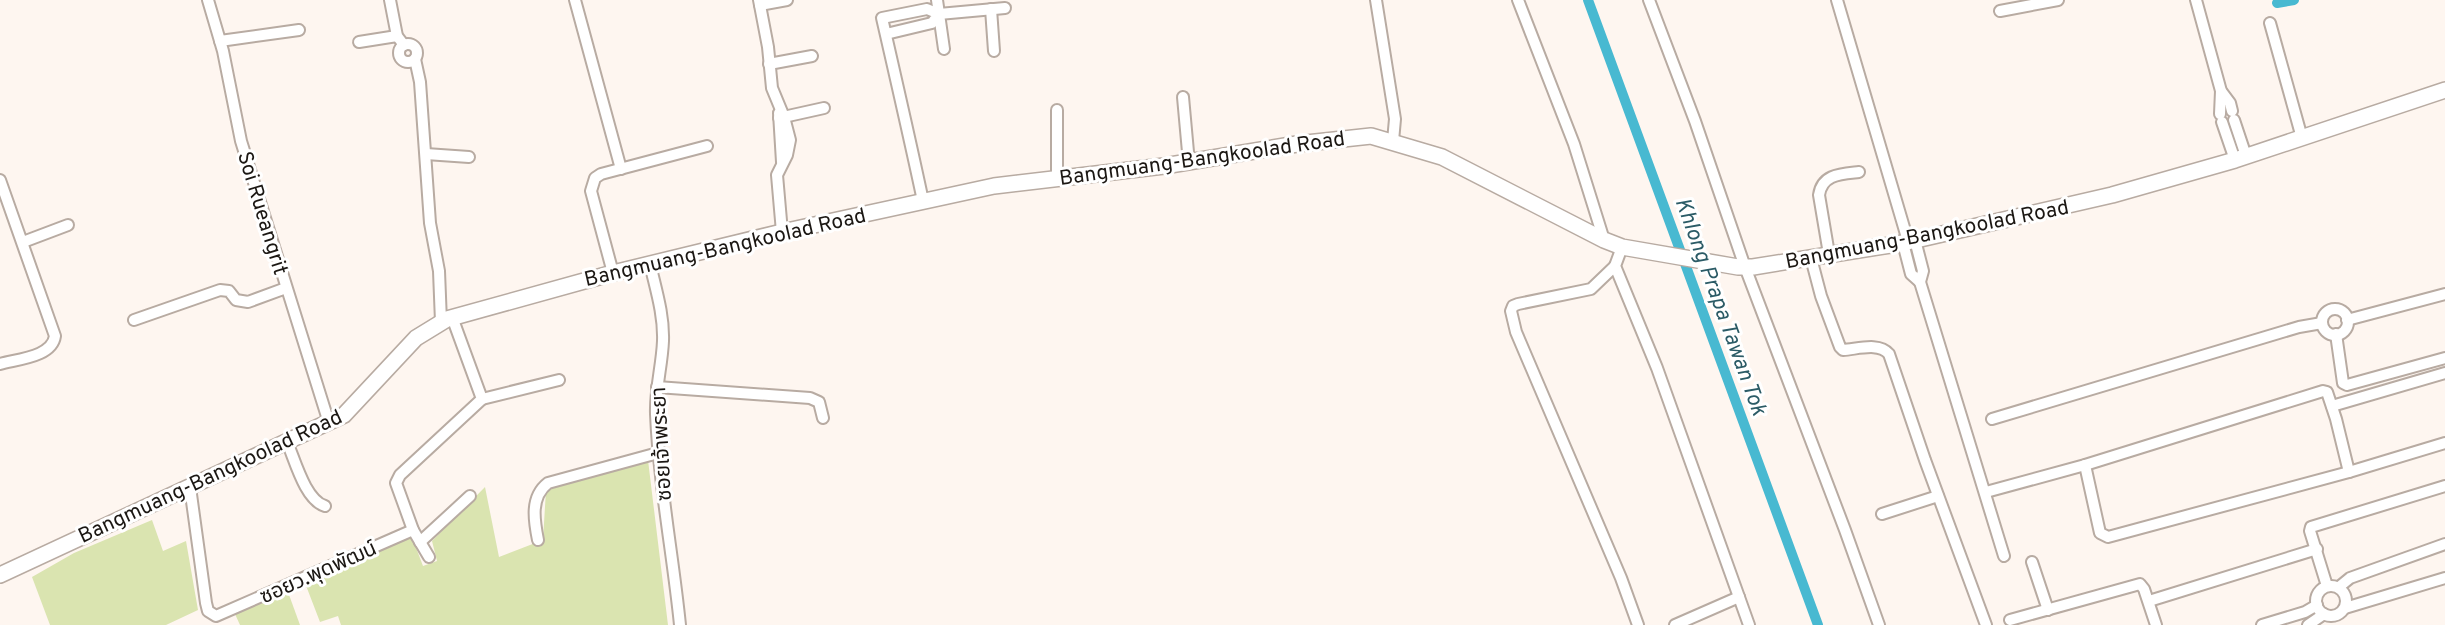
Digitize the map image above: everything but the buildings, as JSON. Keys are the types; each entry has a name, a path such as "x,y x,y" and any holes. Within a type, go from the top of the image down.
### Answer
{"street":[{"name":"Soi Rueangrit","path":"208,0 220,41 238,130 329,423"},
{"path":"390,0 400,40 399,52 403,60 407,62 415,59 420,76 430,223 446,320 482,399"},
{"path":"575,0 621,169"},
{"path":"782,232 776,184 790,140 772,88 760,3 787,0"},
{"path":"937,0 944,49"},
{"path":"1376,0 1395,119 1393,141"},
{"path":"1518,0 1574,144 1604,240"},
{"path":"1649,0 1695,121 1742,267 1845,530 1879,625"},
{"path":"1838,0 1908,241 1923,271 1920,282 2004,556"},
{"path":"2000,11 2058,0"},
{"path":"2196,0 2221,91 2221,118 2241,158"},
{"path":"886,34 932,23 939,14 968,6 1005,8"},
{"path":"923,201 882,18 927,9 939,14"},
{"path":"991,9 994,51"},
{"path":"2270,23 2302,138"},
{"path":"220,41 298,30"},
{"path":"359,42 400,40"},
{"path":"769,64 812,56"},
{"name":"Bangmuang-Bangkoolad Road","path":"0,575 344,415 416,338 446,320 612,273 782,232 994,186 1189,163 1358,136 1371,136 1442,157 1604,240 1629,249 1742,267 1908,241 2112,195 2241,158 2445,90"},
{"path":"2221,91 2230,103 2241,158"},
{"path":"1183,97 1189,163"},
{"path":"781,115 824,108"},
{"path":"1057,110 1057,178"},
{"path":"612,273 591,191 595,178 707,147"},
{"path":"426,154 469,157"},
{"path":"1829,254 1819,195 1821,186 1828,178 1859,172"},
{"path":"0,180 55,336 54,343 45,351 0,364"},
{"path":"23,242 68,225"},
{"path":"1629,249 1591,289 1518,304 1513,306 1511,311 1516,332 1621,578 1638,625"},
{"path":"1811,258 1821,296 1840,347 1846,350 1884,348 1889,354 1986,625"},
{"name":"ซอยเจ้าพระยา","path":"650,264 662,315 663,330 657,387 658,453 680,625"},
{"path":"1615,266 1657,368 1749,625"},
{"path":"134,320 220,290 229,291 236,300 249,302 286,288"},
{"path":"2347,320 2445,294"},
{"path":"2333,309 2343,312 2347,320 2345,330 2336,334 2326,332 2322,323 2325,313 2333,309"},
{"path":"1992,419 2300,327 2322,323"},
{"path":"2336,334 2343,382 2349,386 2445,358"},
{"path":"2332,406 2445,373"},
{"path":"429,556 413,530 396,483 400,476 482,399 559,380"},
{"path":"657,387 810,398 819,402 823,418"},
{"path":"1986,492 2085,465 2322,391 2328,392 2349,472"},
{"path":"287,442 310,496 325,506"},
{"path":"2085,465 2100,533 2108,537 2349,472 2445,443"},
{"path":"538,540 535,506 542,487 548,483 658,453"},
{"path":"2332,613 2346,596 2333,587 2316,549 2310,531 2311,526 2445,486"},
{"name":"ซอยว.พุดพัฒน์","path":"190,487 206,603 211,615 216,616 413,530"},
{"path":"420,542 470,496"},
{"path":"1882,514 1938,496"},
{"path":"2332,613 2318,593 2356,576 2445,544"},
{"path":"2149,601 2316,549"},
{"path":"2032,562 2048,610"},
{"path":"2307,625 2332,613 2445,578"},
{"path":"2010,620 2140,585 2144,588 2156,625"},
{"path":"1675,625 1739,597"},
{"path":"2262,625 2305,612 2332,613"}],"green space":[{"path":"648,460 668,625 341,625 338,616 320,622 305,583 412,537 423,566 437,561 432,541 485,487 499,557 543,540 546,490"},
{"path":"152,520 163,551 186,541 198,610 166,625 50,625 32,577 74,553"},
{"path":"288,592 300,625 240,625 235,614"}],"waterway":[{"name":"Khlong Prapa Tawan Tok","path":"1588,0 1818,625"},
{"path":"2277,3 2294,0"}]}
